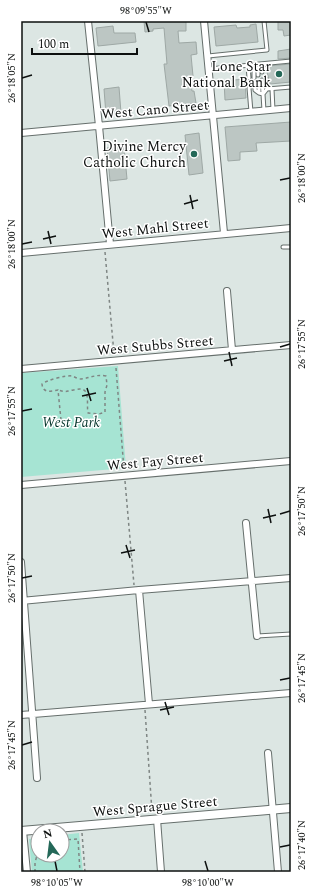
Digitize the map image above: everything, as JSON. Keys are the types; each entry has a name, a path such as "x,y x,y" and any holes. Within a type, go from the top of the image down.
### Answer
{"street":[{"path":"88,21 110,244"},
{"path":"204,21 224,233"},
{"name":"West Cano Street","path":"21,133 291,108"},
{"name":"West Mahl Street","path":"21,253 291,228"},
{"path":"227,291 232,350"},
{"name":"West Stubbs Street","path":"21,369 291,345"},
{"name":"West Fay Street","path":"21,485 291,461"},
{"path":"246,523 257,636"},
{"path":"21,562 37,778"},
{"path":"23,601 291,578"},
{"path":"139,590 149,704"},
{"path":"21,715 291,693"},
{"path":"268,753 278,872"},
{"name":"West Sprague Street","path":"22,831 155,815 291,808"},
{"path":"155,815 161,872"},
{"path":"22,831 27,872"}],"lane":[{"path":"208,56 267,50 264,21"},
{"path":"209,69 291,61"},
{"path":"254,78 254,70 261,64"},
{"path":"261,64 266,69"},
{"path":"261,64 262,72"},
{"path":"248,65 249,78"},
{"path":"258,68 258,75"},
{"path":"264,111 263,94 265,80 267,89"},
{"path":"258,83 259,93"},
{"path":"255,85 255,90"},
{"path":"267,89 291,87"},
{"path":"251,112 250,89 263,94"},
{"path":"263,94 267,89"},
{"path":"272,89 273,110"},
{"path":"283,247 291,247"},
{"path":"257,636 291,634"}],"path":[{"path":"105,252 114,352"},
{"path":"116,368 123,467"},
{"path":"71,376 81,379 92,376 106,376 107,385 105,392 105,412 99,414 88,413 87,395 86,392 80,389 76,388 66,392 58,390 48,392 45,391 42,384 46,381 61,377 71,376"},
{"path":"49,420 61,420 58,390"},
{"path":"125,483 134,581"},
{"path":"145,711 155,815"},
{"path":"82,832 85,872"},
{"path":"70,840 78,839 80,872"}],"green space":[{"name":"West Park","path":"118,366 126,468 21,477 21,373"},
{"path":"79,833 83,872 32,872 31,863 70,863 70,834"}],"building":[{"path":"144,21 186,21 186,31 178,31 179,43 196,42 197,54 191,55 193,76 190,76 192,91 194,91 196,103 169,106 164,64 167,64 164,28 153,29 153,31 145,32"},
{"path":"278,21 291,21 291,35 284,36 283,30 278,30"},
{"path":"256,24 258,42 216,46 214,27 236,25 237,28 250,27 250,25"},
{"path":"113,26 114,33 135,33 136,42 98,46 96,28"},
{"path":"291,49 291,58 278,59 278,51"},
{"name":"Lone Star National Bank","path":"291,64 291,82 270,84 267,72 269,69 267,66"},
{"path":"245,79 246,98 225,100 224,81"},
{"path":"119,87 121,113 106,115 104,89"},
{"path":"291,122 291,141 256,143 257,151 240,152 240,160 228,161 225,127"},
{"name":"Divine Mercy Catholic Church","path":"199,133 203,173 189,175 185,135"},
{"path":"124,147 127,179 110,181 107,148"}],"place":[{"name":"Lone Star National Bank","path":"279,74"},
{"name":"Divine Mercy Catholic Church","path":"194,154"}]}
